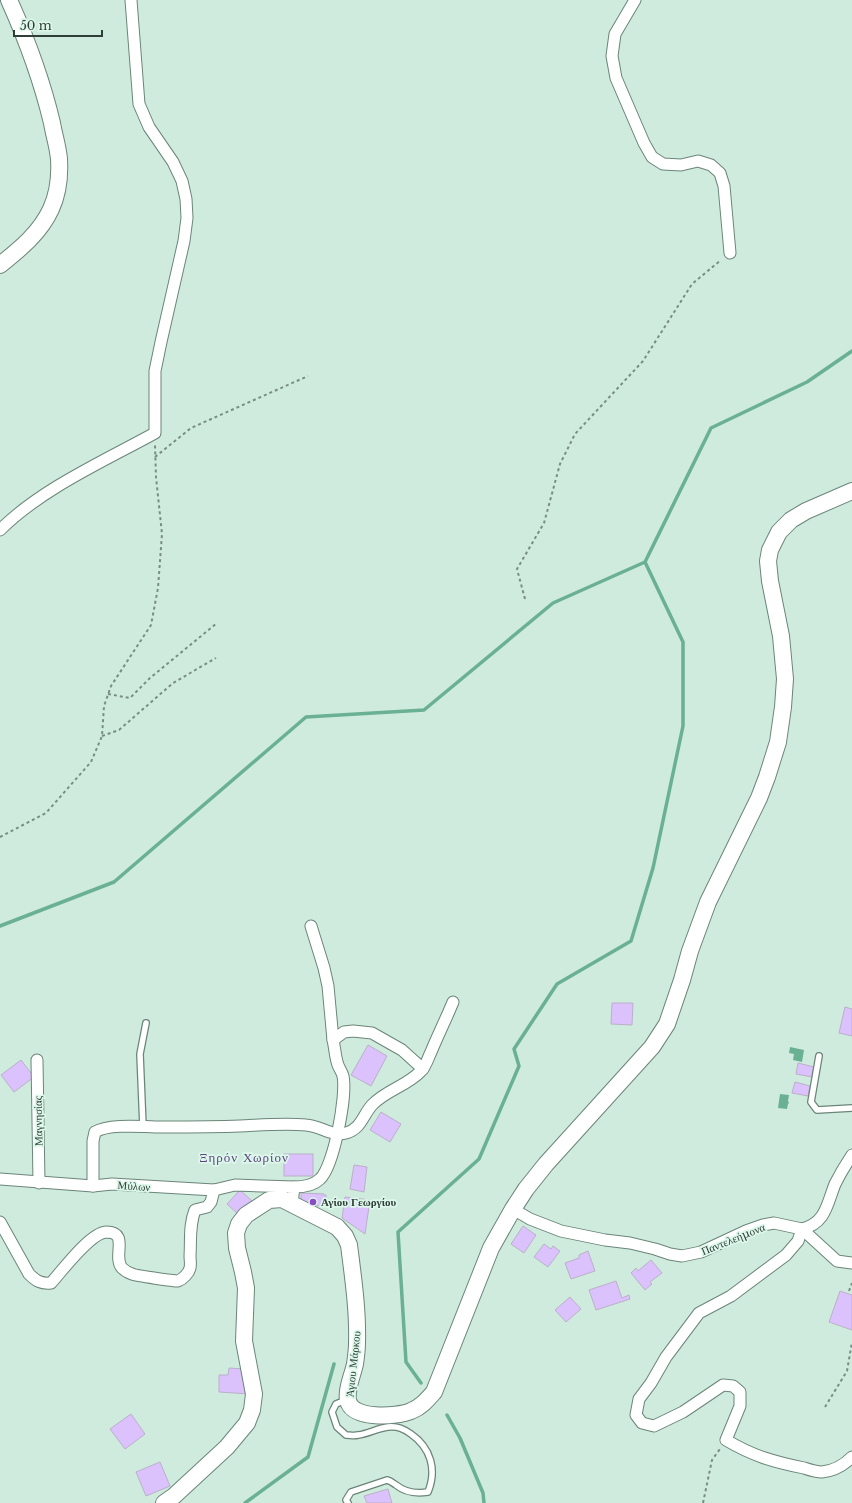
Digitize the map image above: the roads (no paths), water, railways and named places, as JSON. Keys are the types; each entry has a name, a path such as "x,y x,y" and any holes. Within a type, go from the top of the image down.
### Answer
{"street":[{"path":"0,265 35,235 45,221 56,193 59,176 59,157 47,104 27,43 9,0"},
{"path":"0,530 15,516 52,490 155,433 156,371 161,342 184,241 187,218 186,199 182,180 173,162 149,127 139,104 131,0"},
{"path":"635,0 615,34 612,56 616,78 644,143 652,157 664,164 681,165 698,161 711,165 720,174 724,186 730,253"},
{"name":"Άγιου Μάρκου","path":"164,1503 174,1496 228,1447 250,1417 254,1394 244,1341 246,1288 237,1248 236,1233 239,1224 246,1215 269,1200 282,1199 337,1227 345,1236 349,1245 357,1316 355,1362 347,1399 350,1406 354,1409 380,1416 410,1411 422,1405 434,1392 489,1254 513,1209 546,1164 652,1047 667,1024 690,951 708,902 759,798 778,742 785,679 781,636 770,581 768,562 770,550 779,532 791,520 806,511 852,491"},
{"name":"Μύλων","path":"0,1178 40,1183 93,1186 112,1184 214,1190 235,1185 310,1185 319,1181 324,1175 331,1158 343,1098 343,1076 338,1064 333,1040 328,986 311,926"},
{"path":"93,1186 93,1140 95,1132 100,1129 120,1127 207,1127 288,1124 308,1125 323,1129 336,1135 348,1133 361,1124 365,1115 373,1105 386,1094 400,1087 423,1070 453,1002"},
{"path":"333,1040 344,1032 353,1031 372,1033 402,1050 423,1070"},
{"name":"Μαγνησίας","path":"37,1060 40,1183"},
{"path":"802,1229 812,1226 821,1218 836,1183 852,1155"},
{"path":"258,1208 265,1196 267,1186"},
{"path":"292,1203 294,1186"},
{"path":"0,1222 29,1274 35,1280 43,1283 51,1283 87,1242 104,1232 112,1233 118,1237 120,1243 118,1255 119,1262 123,1269 132,1274 177,1281 185,1276 190,1268 191,1220 195,1210 208,1207 214,1190"},
{"name":"Παντελεήμονα","path":"513,1209 530,1219 560,1231 605,1240 630,1243 682,1256 701,1252 746,1231 763,1225 774,1223 802,1229"},
{"path":"802,1229 837,1261 852,1263"},
{"path":"802,1229 798,1241 786,1255 731,1296 699,1313 666,1357 639,1400 636,1415 642,1422 654,1426 683,1412 723,1385 733,1386 740,1392 740,1406 726,1440 745,1451 771,1461 821,1472 834,1469 846,1463 852,1457"}],"lane":[{"path":"142,1127 140,1054 146,1023"},
{"path":"819,1056 811,1102 817,1110 852,1108"},
{"path":"347,1399 336,1404 332,1412 337,1427 346,1435 358,1435 388,1427 401,1428 419,1439 428,1452 433,1465 432,1483 428,1492 411,1493 396,1486 388,1480 351,1492 346,1500 348,1503"}],"waterway":[{"path":"0,926 114,882 306,717 424,710 553,603 645,562 711,428 807,382 852,351"},
{"path":"421,1383 406,1362 398,1232 479,1159 519,1066 514,1049 557,984 631,941 653,868 683,726 683,642 645,562"},
{"path":"245,1503 308,1457 334,1364"},
{"path":"447,1415 460,1438 483,1493 484,1503"}],"place":[{"name":"Αγίου Γεωργίου","path":"313,1202"}],"district":[{"name":"Ξηρόν Χωρίον","path":"244,1157"}]}
